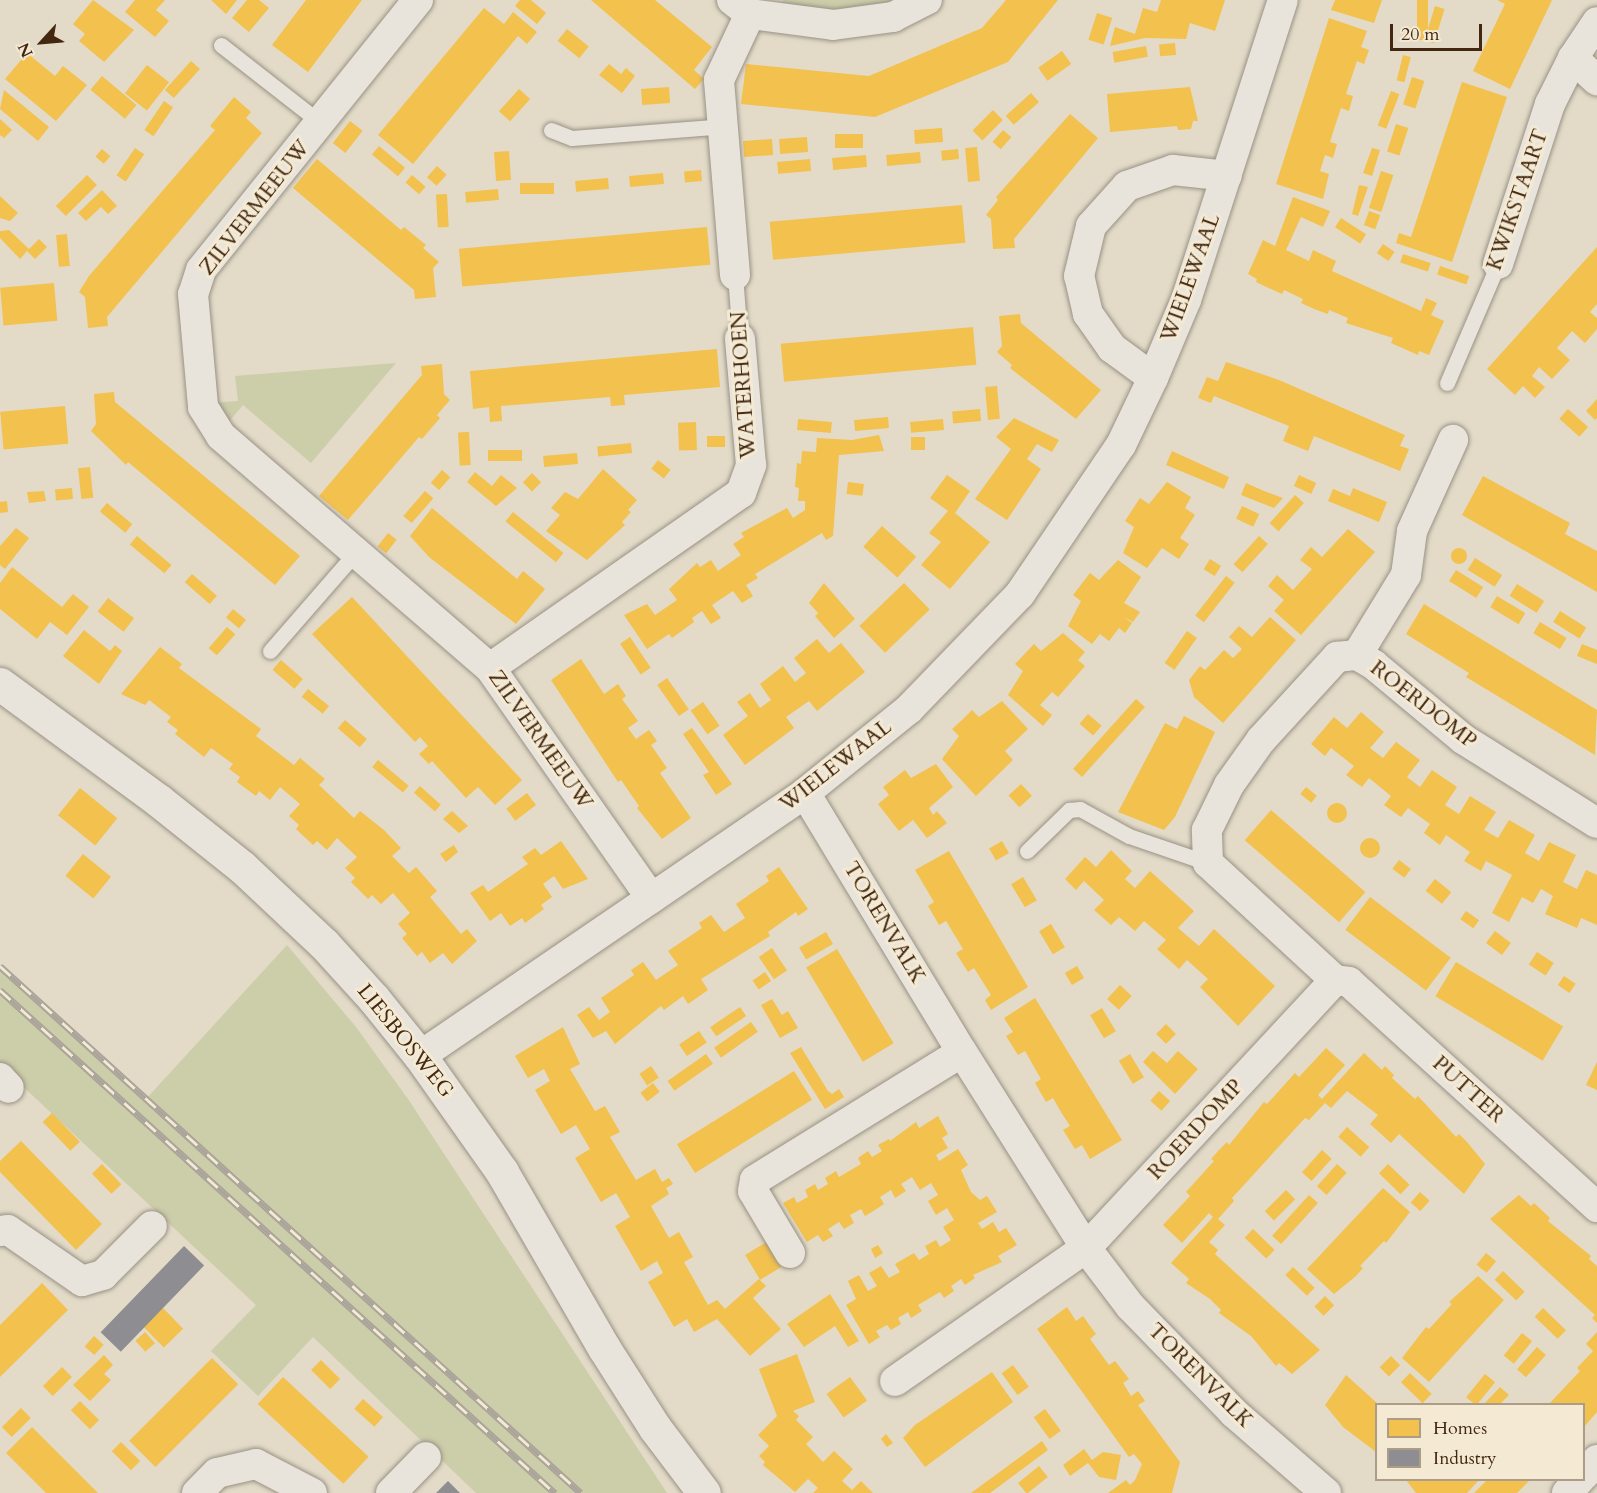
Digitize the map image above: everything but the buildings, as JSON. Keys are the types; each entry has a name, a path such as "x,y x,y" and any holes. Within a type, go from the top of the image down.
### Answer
{"street":[{"name":"ZILVERMEEUW","path":"418,0 322,124 201,270 193,294 203,407 221,436 490,668 651,898"},
{"path":"741,7 833,25 893,16 927,0"},
{"name":"WIELEWAAL","path":"420,1056 805,793 909,709 1020,594 1121,445 1153,378 1186,300 1283,0"},
{"name":"WATERHOEN","path":"735,275 719,80 741,7"},
{"name":"KWIKSTAART","path":"1498,264 1550,104 1573,58 1597,22"},
{"path":"1573,58 1597,80"},
{"path":"1153,378 1112,348 1088,314 1079,276 1091,226 1127,186 1173,170 1227,176"},
{"name":"WATERHOEN","path":"490,668 741,493 751,465 740,338"},
{"path":"1357,655 1406,575 1412,531 1453,440"},
{"name":"ROERDOMP","path":"1209,863 1207,830 1229,785 1261,740 1337,657 1357,655 1463,739 1597,823"},
{"name":"LIESBOSWEG","path":"0,684 158,800 242,867 324,944 420,1056 502,1172 604,1348 655,1428 704,1493"},
{"name":"TORENVALK","path":"805,793 962,1052 1086,1248 1130,1306 1234,1413 1326,1493"},
{"path":"1209,863 1335,980"},
{"name":"ROERDOMP","path":"1086,1248 1335,980"},
{"name":"PUTTER","path":"1335,980 1349,982 1597,1207"},
{"path":"790,1253 753,1191 755,1180 962,1052"},
{"path":"0,1230 8,1230 82,1281 103,1275 152,1226"},
{"path":"896,1381 1086,1248"},
{"path":"391,1493 426,1457"},
{"path":"1585,1474 1597,1460"},
{"path":"197,1493 217,1473 256,1464 312,1493"},
{"path":"1567,1493 1577,1481"}],"lane":[{"name":"ZILVERMEEUW","path":"221,45 322,124"},
{"path":"551,130 572,138 723,126"},
{"name":"KWIKSTAART","path":"1447,383 1498,264"},
{"name":"WATERHOEN","path":"735,275 740,338"},
{"path":"270,651 357,551"},
{"path":"1027,851 1069,810 1080,809 1129,836 1209,863"}],"green space":[{"path":"784,0 904,0 871,10 773,13"},
{"path":"396,363 311,463 243,405 226,425 211,403 238,401 235,376"},
{"path":"287,945 356,1027 408,1099 667,1493 476,1493 313,1337 258,1396 211,1351 256,1305 0,1065 0,965 146,1099"}],"railway":[{"path":"0,966 581,1493"},
{"path":"0,990 555,1493"}]}
